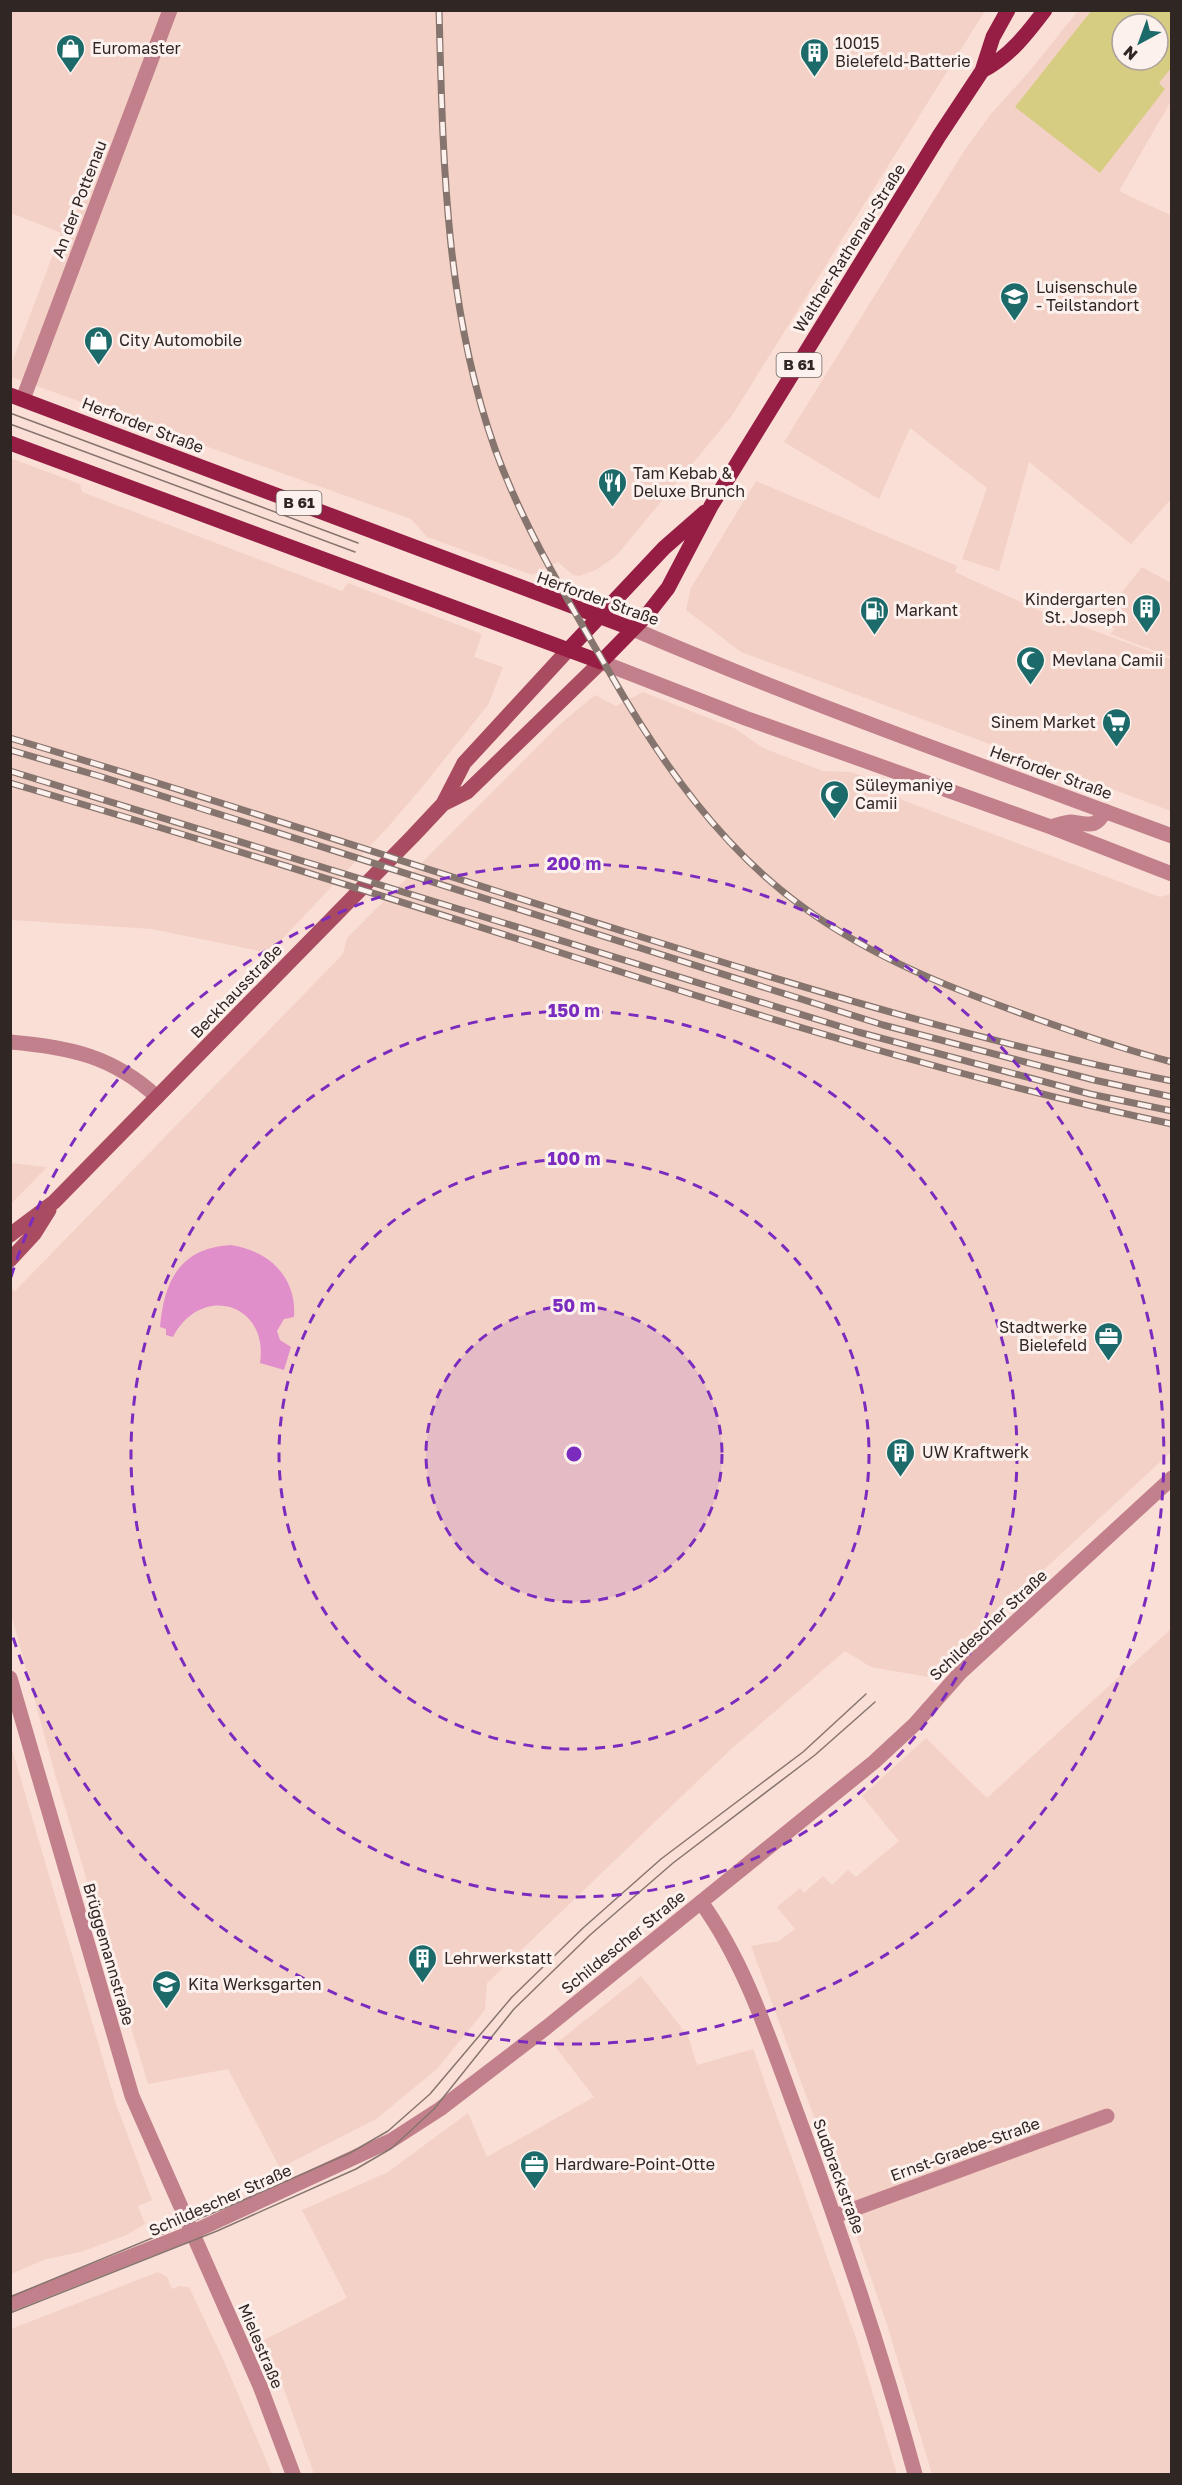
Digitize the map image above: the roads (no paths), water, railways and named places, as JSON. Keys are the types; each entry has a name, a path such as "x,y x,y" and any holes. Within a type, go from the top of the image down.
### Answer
{"main road":[{"name":"Walther-Rathenau-Straße","path":"601,662 656,604 680,568 711,506 933,146 982,71 993,37 1008,10"},
{"name":"Walther-Rathenau-Straße","path":"982,71 999,62 1020,43 1045,10"},
{"name":"Herforder Straße","path":"17,397 539,596 633,629"},
{"path":"10,443 601,662"},
{"name":"Walther-Rathenau-Straße","path":"601,616 664,548 711,506"},
{"name":"Beckhausstraße","path":"10,1235 54,1202 443,804 464,763 601,616"},
{"name":"Beckhausstraße","path":"443,804 467,792 601,662"},
{"name":"Beckhausstraße","path":"10,1260 34,1234 54,1202"}],"street":[{"name":"An der Pottenau","path":"17,397 170,10"},
{"name":"Herforder Straße","path":"633,629 771,688 1172,836"},
{"path":"601,662 745,718 1051,827 1172,874"},
{"path":"1051,827 1068,822 1093,826 1099,822 1105,811"},
{"path":"10,1042 49,1046 113,1064 132,1076 157,1097"},
{"name":"Schildescher Straße","path":"10,2304 193,2232 371,2152 421,2122 547,2027 874,1762 915,1724 960,1673 1172,1478"},
{"name":"Brüggemannstraße","path":"10,1678 132,2096 193,2232"},
{"name":"Sudbrackstraße","path":"701,1902 733,1952 786,2081 835,2216 889,2381 915,2475"},
{"name":"Ernst-Graebe-Straße","path":"835,2216 1107,2116"},
{"name":"Mielestraße","path":"193,2232 260,2386 293,2475"}],"tram line":[{"path":"10,413 358,543"},
{"path":"10,424 355,552"},
{"path":"10,2297 232,2205 350,2153 388,2131 430,2094 512,1997 583,1928 661,1859 803,1752 866,1694"},
{"path":"10,2313 217,2231 356,2169 392,2148 434,2109 514,2009 590,1935 673,1863 815,1755 875,1702"}],"railway":[{"path":"439,10 442,122 450,232 456,287 478,396 495,449 519,508 563,593 650,740 695,801 745,858 773,883 830,926 887,958 976,997 1087,1036 1172,1062"},
{"path":"10,738 632,934 900,1015 1035,1050 1172,1081"},
{"path":"10,750 99,776 883,1025 1094,1080 1172,1097"},
{"path":"10,771 858,1032 1090,1094 1172,1111"},
{"path":"10,783 293,868 796,1026 1021,1089 1172,1124"}],"place":[{"name":"Euromaster","path":"71,74"},
{"name":"10015 Bielefeld-Batterie","path":"814,78"},
{"name":"Luisenschule - Teilstandort","path":"1015,322"},
{"name":"City Automobile","path":"98,366"},
{"name":"Tam Kebab & Deluxe Brunch","path":"612,508"},
{"name":"Kindergarten St. Joseph","path":"1147,634"},
{"name":"Markant","path":"874,636"},
{"name":"Mevlana Camii","path":"1031,686"},
{"name":"Sinem Market","path":"1117,748"},
{"name":"Süleymaniye Camii","path":"834,820"},
{"name":"Stadtwerke Bielefeld","path":"1108,1362"},
{"name":"UW Kraftwerk","path":"901,1478"},
{"name":"Lehrwerkstatt","path":"423,1984"},
{"name":"Kita Werksgarten","path":"167,2010"},
{"name":"Hardware-Point-Otte","path":"534,2190"}]}
